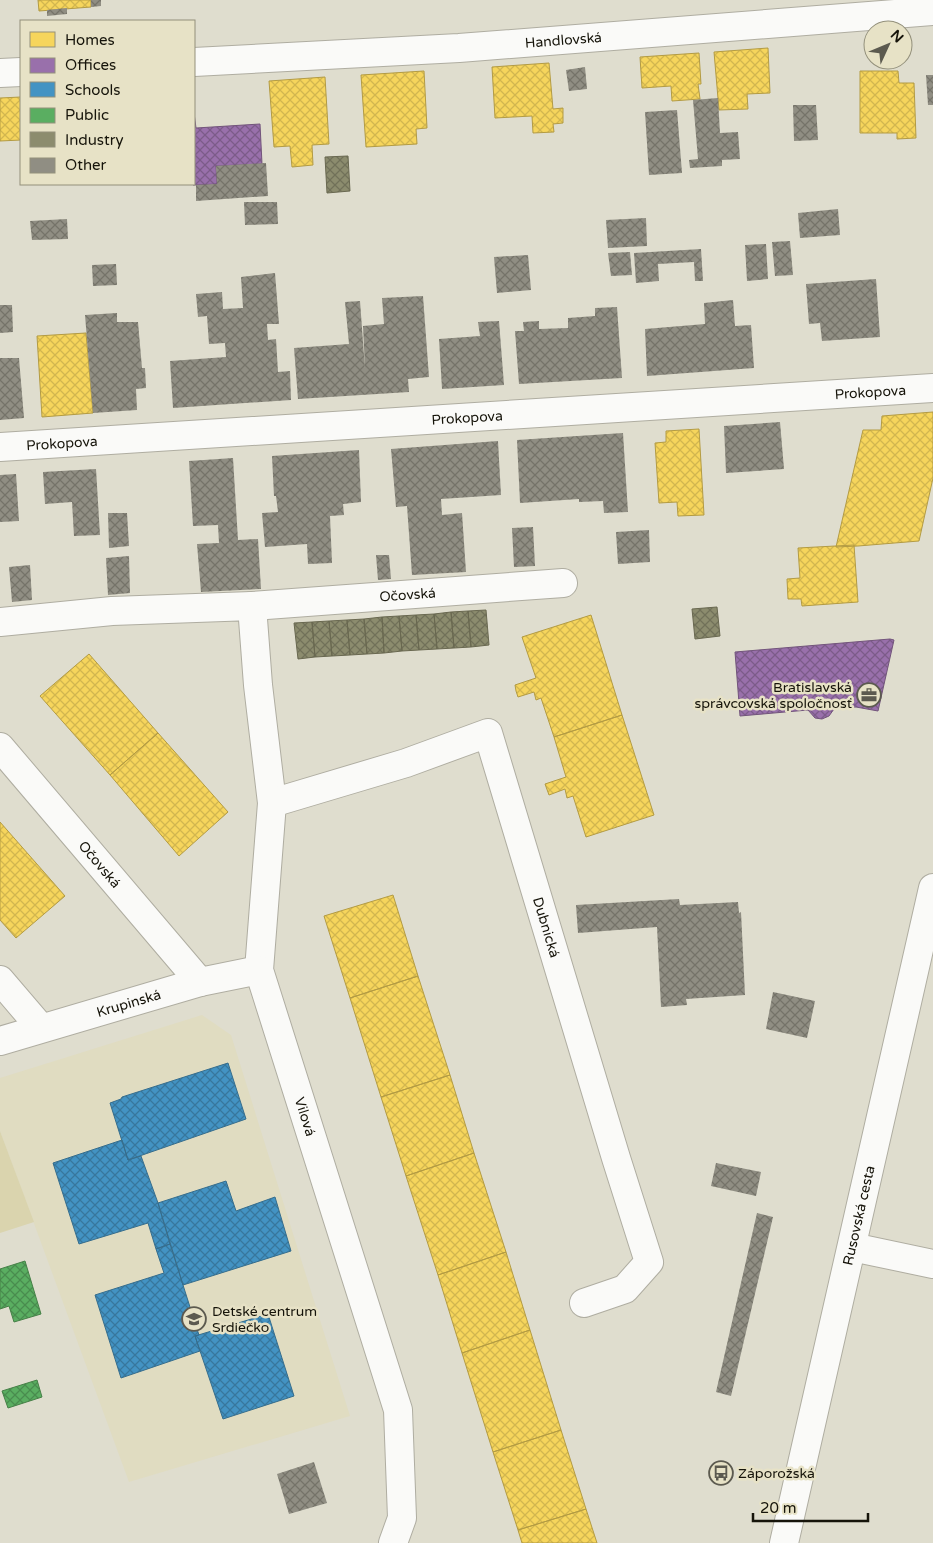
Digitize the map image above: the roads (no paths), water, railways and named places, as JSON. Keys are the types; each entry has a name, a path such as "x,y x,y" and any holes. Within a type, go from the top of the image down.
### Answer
{"street":[{"name":"Handlovská","path":"195,62 459,48 933,11"},
{"path":"0,73 20,72"},
{"name":"Prokopova","path":"0,448 933,388"},
{"name":"Očovská","path":"0,622 112,610 252,606 563,583"},
{"name":"Vilová","path":"252,606 258,685 272,802 259,970 398,1410 402,1518 392,1543"},
{"name":"Dubnická","path":"272,802 406,763 488,733 649,1262 625,1289 584,1303"},
{"name":"Očovská","path":"0,747 200,982"},
{"name":"Rusovská cesta","path":"784,1543 933,888"},
{"name":"Krupinská","path":"0,1041 200,982 259,970"},
{"path":"0,980 41,1028"},
{"path":"852,1247 933,1264"}],"place":[{"name":"Bratislavská správcovská spoločnosť","path":"869,695"},
{"name":"Detské centrum Srdiečko","path":"194,1319"},
{"name":"Záporožská","path":"721,1473"}]}
